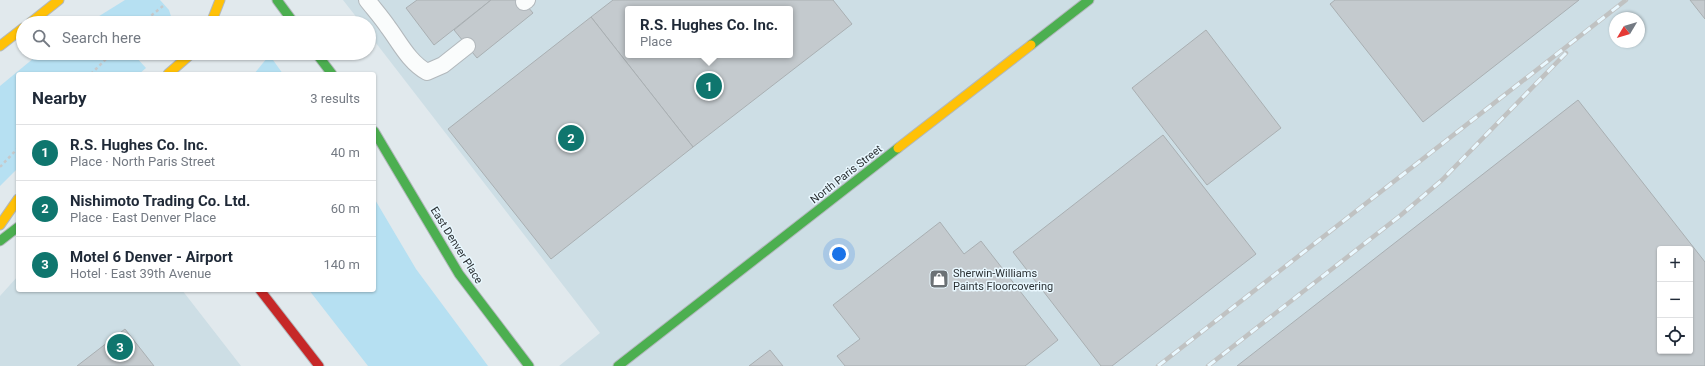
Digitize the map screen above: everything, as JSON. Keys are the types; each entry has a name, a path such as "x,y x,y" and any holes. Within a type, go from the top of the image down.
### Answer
{"street":[{"path":"39,16 59,0"},
{"path":"214,16 220,0"},
{"path":"277,0 289,16"},
{"name":"North Paris Street","path":"618,366 1089,0"},
{"path":"0,46 16,33"},
{"path":"170,72 184,60"},
{"path":"321,60 330,72"},
{"name":"East Denver Place","path":"376,135 459,274 529,366"},
{"path":"0,225 16,202"},
{"path":"0,241 16,229"},
{"path":"262,292 319,366"}],"lane":[{"path":"367,0 388,26 410,58 419,67 427,72 443,65 467,46"}],"path":[{"path":"151,16 163,6"},
{"path":"93,72 105,60"},
{"path":"0,167 16,150"}],"shaded area":[{"path":"125,0 160,0 169,10 171,16 99,16"},
{"path":"343,0 1705,0 1705,366 559,366 600,333 376,43 376,16 356,16"},
{"path":"32,60 139,60 146,68 141,72 17,72"},
{"path":"265,60 273,60 282,72 256,72"},
{"path":"16,73 16,170 0,186 0,86"},
{"path":"376,201 416,269 488,366 368,366 311,292 376,292"},
{"path":"16,278 16,292 184,292 241,366 0,366 0,296"}],"building":[{"path":"417,0 491,0 434,45 406,8"},
{"path":"491,0 522,0 533,13 477,58 454,30"},
{"path":"613,0 833,0 852,24 693,147 591,17"},
{"path":"1335,0 1579,0 1423,122 1330,4"},
{"path":"1690,0 1705,0 1705,19"},
{"path":"591,17 693,147 551,259 448,129"},
{"path":"1206,30 1281,128 1207,185 1132,88"},
{"path":"1578,100 1692,246 1657,246 1657,354 1693,354 1693,247 1705,262 1705,366 1237,366"},
{"path":"1163,135 1256,254 1112,366 1101,366 1013,252"},
{"name":"Sherwin-Williams Paints Floorcovering","path":"940,222 964,254 981,241 1058,340 1025,366 845,366 837,356 860,339 833,305"},
{"path":"125,329 154,366 77,366"},
{"path":"770,350 783,366 749,366"}],"railway":[{"path":"1158,366 1626,0"},
{"path":"1208,366 1401,215 1442,180 1566,53"}],"traffic: fast":[{"path":"277,0 289,16"},
{"path":"1031,45 1089,0"},
{"path":"321,60 330,72"},
{"path":"376,134 459,274 529,366"},
{"path":"618,366 898,148"},
{"path":"0,241 16,229"}],"traffic: slow":[{"path":"39,16 59,0"},
{"path":"214,16 220,0"},
{"path":"0,46 16,33"},
{"path":"898,148 1031,45"},
{"path":"170,72 184,60"},
{"path":"0,225 16,202"}],"traffic: jam":[{"path":"262,292 319,366"}],"place":[{"name":"R.S. Hughes Co. Inc.","path":"709,86"},
{"name":"Nishimoto Trading Co. Ltd.","path":"571,138"},
{"name":"Sherwin-Williams Paints Floorcovering","path":"939,279"},
{"name":"Motel 6 Denver - Airport","path":"120,347"}]}
